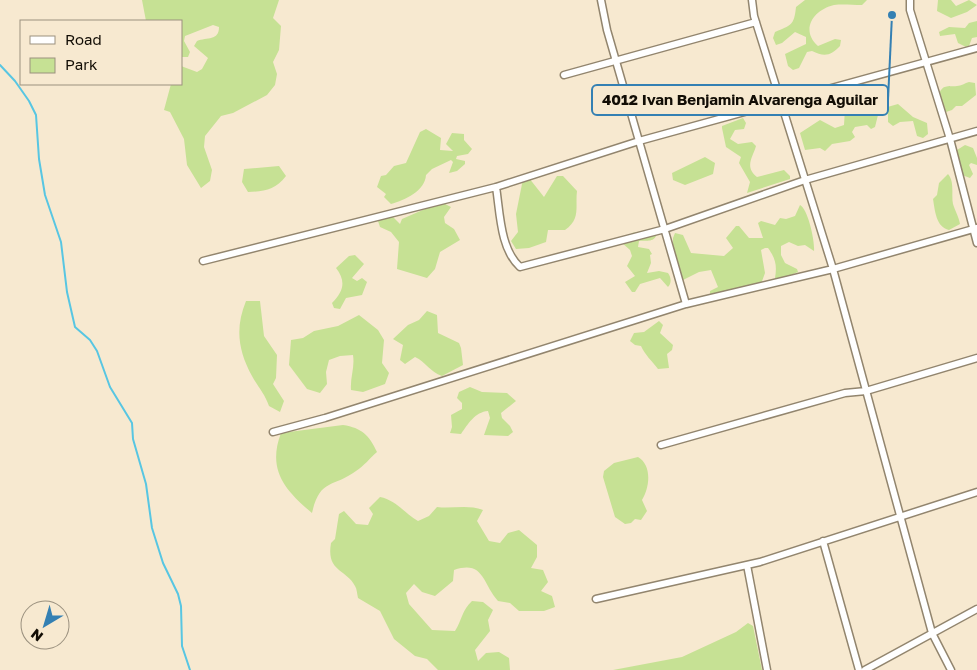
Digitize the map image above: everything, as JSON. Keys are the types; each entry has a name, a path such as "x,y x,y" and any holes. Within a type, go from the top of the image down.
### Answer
{"street":[{"path":"601,0 616,61 686,304"},
{"path":"752,0 756,22 833,269 932,633 951,670"},
{"path":"910,0 910,10 950,139 975,228 977,243"},
{"path":"564,75 756,22"},
{"path":"203,261 496,187 639,141 977,48"},
{"path":"496,187 503,234 514,261 520,267 665,229 805,180 977,132"},
{"path":"273,432 324,418 686,304 833,269 975,228"},
{"path":"661,445 845,393 866,391 977,358"},
{"path":"596,599 747,565 977,492"},
{"path":"823,541 859,670"},
{"path":"747,565 768,670"},
{"path":"865,670 977,609"}],"green space":[{"path":"142,0 279,0 273,18 281,26 279,50 273,62 277,74 275,85 267,95 233,113 221,116 205,136 204,147 212,170 210,181 201,188 187,165 184,139 170,112 164,110 171,85 182,85 182,66 197,72 202,69 208,58 194,46 197,41 215,37 219,27 213,25 185,36 184,41 190,52 188,57 182,57 182,20 146,20"},
{"path":"805,0 867,0 862,5 834,5 820,11 811,21 810,34 813,40 818,46 835,39 841,40 840,46 834,52 827,54 807,52 799,68 793,70 788,66 785,54 806,44 806,37 795,32 782,43 776,45 773,38 775,32 791,24 796,7"},
{"path":"938,0 951,0 956,6 969,0 977,5 967,12 951,18 937,11"},
{"path":"977,21 977,37 972,38 969,46 966,47 958,43 955,34 940,36 939,32 949,27 965,28 969,23"},
{"path":"969,82 975,83 976,95 962,106 956,106 946,112 939,94 942,89 960,86"},
{"path":"853,90 856,94 851,102 852,108 858,114 872,110 880,104 884,108 898,104 913,117 927,123 928,134 923,138 917,136 913,121 900,122 893,126 888,122 888,114 881,112 878,115 875,127 871,129 867,125 855,127 852,132 855,137 850,141 832,144 825,151 820,148 805,150 800,133 820,120 835,128 844,125 845,109 842,101"},
{"path":"743,118 746,123 744,129 735,130 730,139 738,144 752,142 756,146 750,166 753,173 757,177 784,170 790,176 790,179 747,193 750,182 739,163 741,157 726,147 722,128 722,126"},
{"path":"426,129 441,138 440,150 453,151 446,144 452,133 464,134 464,140 472,149 468,154 457,156 456,159 465,161 465,164 457,171 449,173 453,162 451,160 432,169 426,175 425,181 418,190 408,197 391,204 384,197 386,194 377,187 381,176 386,175 394,166 406,163 420,132"},
{"path":"965,145 973,148 977,158 977,165 971,163 969,165 973,174 970,178 962,175 957,150"},
{"path":"705,157 715,163 713,174 685,185 673,180 672,173"},
{"path":"279,166 286,176 278,184 265,190 248,192 242,182 244,169"},
{"path":"948,174 952,185 953,204 960,224 949,230 941,226 933,199 937,195 939,183"},
{"path":"557,176 563,176 577,191 576,212 573,222 565,230 548,230 546,242 529,248 516,249 511,241 518,232 516,214 523,179 529,178 544,197"},
{"path":"441,202 451,207 444,217 445,223 454,229 460,240 440,252 435,269 427,278 397,269 399,242 391,232 380,227 378,221 382,216 392,216 400,224 402,219"},
{"path":"800,205 806,212 814,251 805,245 798,246 789,242 781,246 781,255 785,263 797,269 798,272 781,279 775,278 776,266 773,256 768,248 765,248 761,250 765,273 761,284 710,296 710,291 718,287 711,270 699,272 683,280 673,247 675,233 683,235 691,253 724,256 733,248 726,238 736,226 739,226 749,238 763,238 758,223 761,221 775,225 780,218 786,219 795,216"},
{"path":"653,229 657,233 656,236 650,240 639,241 638,247 649,249 652,254 650,255 651,263 647,273 659,271 668,273 670,284 668,287 660,278 640,284 635,292 632,292 625,282 635,276 627,266 632,256 630,250 621,242 632,233"},
{"path":"355,255 364,264 352,278 357,281 362,278 367,282 362,295 346,298 340,309 334,308 332,303 342,286 341,277 336,268 349,256"},
{"path":"246,301 260,301 264,336 277,355 276,378 273,384 284,401 280,412 269,406 247,366 241,348 240,320"},
{"path":"427,311 437,315 438,333 459,343 461,348 463,365 442,376 415,357 405,364 400,360 403,345 393,339 408,325 419,320"},
{"path":"359,315 378,330 384,340 382,363 389,373 385,384 363,392 351,390 353,355 340,356 329,360 326,372 327,384 320,393 307,389 289,365 291,340 303,338 314,331 338,326"},
{"path":"659,321 663,325 660,333 673,345 672,350 667,354 669,368 658,369 641,346 635,345 630,341 634,333 644,332"},
{"path":"470,387 482,392 507,393 516,401 501,413 502,418 513,432 508,436 484,435 490,418 488,411 476,416 461,434 450,433 452,427 451,415 462,409 462,403 457,398 459,392"},
{"path":"343,425 364,433 377,452 362,467 323,489 315,502 312,513 294,496 281,478 276,458 281,433"},
{"path":"638,457 646,465 648,471 647,489 642,500 647,511 641,520 635,519 631,523 625,524 615,517 603,477 604,471 614,463"},
{"path":"380,497 395,504 418,521 429,516 437,507 477,508 483,510 477,521 489,541 500,543 508,533 519,530 537,545 537,557 531,568 543,570 548,582 541,591 552,596 555,607 544,611 519,611 510,603 498,601 481,575 471,568 454,570 453,581 435,596 422,592 414,584 406,593 409,604 432,630 455,631 469,604 472,601 483,602 493,610 488,620 490,631 475,650 478,661 486,653 499,652 509,658 510,670 438,670 427,659 415,656 394,639 380,611 358,598 356,587 331,560 331,543 335,539 339,514 344,511 356,524 368,525 373,514 369,508"},
{"path":"748,623 753,626 762,670 613,670 682,657 736,632"}],"waterway":[{"path":"0,65 15,81 36,115 39,159 45,195 61,242 67,292 75,327 90,340 97,351 110,387 132,423 133,439 146,484 152,528 163,563 178,594 181,606 182,646 190,670"}],"place":[{"name":"4012 Ivan Benjamin Alvarenga Aguilar","path":"892,15"}]}
